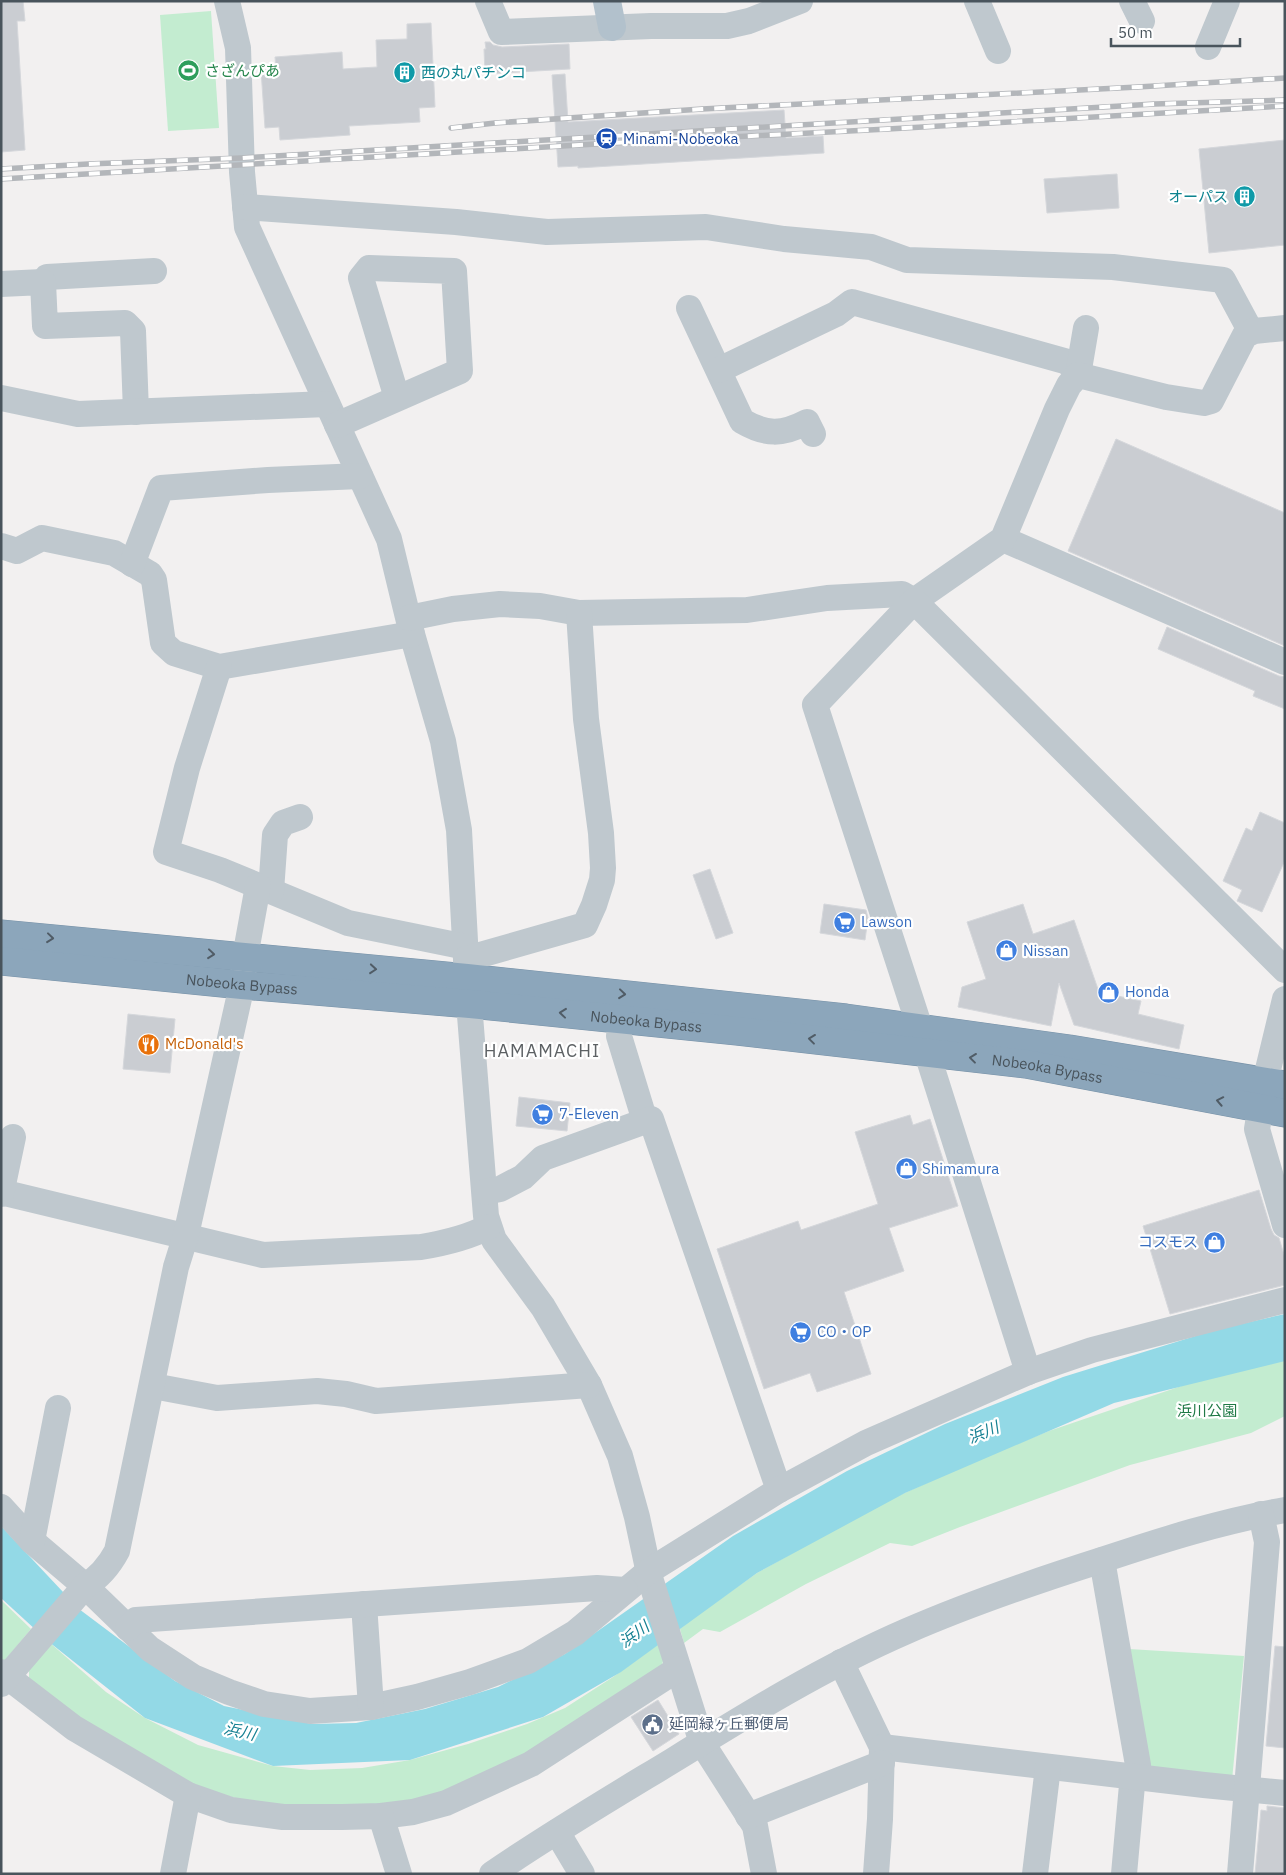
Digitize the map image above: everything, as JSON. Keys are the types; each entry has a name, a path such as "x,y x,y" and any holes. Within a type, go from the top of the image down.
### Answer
{"highway":[{"name":"Nobeoka Bypass","path":"1,934 245,958 467,972 846,1018 923,1040 1268,1117"},
{"name":"Nobeoka Bypass","path":"1,961 242,985 467,972 621,1019 1070,1049 1275,1083"}],"main road":[{"path":"607,1 612,28"}],"street":[{"path":"227,1 238,48 242,172 247,227 389,539 443,741 459,830 467,972 488,1227 494,1240 543,1307 589,1385 620,1456 637,1517 649,1575 702,1743 755,1826 764,1874"},
{"path":"488,1 500,32 727,26 749,21 800,1"},
{"path":"977,1 998,51"},
{"path":"1208,47 1227,1"},
{"path":"245,207 456,222 547,232 706,227 784,239 871,247 907,260 1113,267 1223,280 1251,332"},
{"path":"1,398 78,414 136,412 332,414 397,398 460,371 454,271 369,268 361,278 397,398"},
{"path":"136,412 133,331 125,323 45,326 43,282 47,276 154,271"},
{"path":"1,284 43,282"},
{"path":"719,370 836,314 852,302 1068,362 1078,375 1166,397 1204,403 1211,401 1245,335 1251,332 1285,328"},
{"path":"689,308 742,421 757,430 772,432 786,431 807,422 813,434"},
{"path":"1028,1372 815,705 914,601 1003,539 1057,410 1069,385 1078,375 1086,328"},
{"path":"132,564 161,488 268,480 360,476"},
{"path":"1,546 17,551 42,538 114,553 150,574 154,580 163,643 174,653 219,667 411,626 453,609 500,604 540,606 579,613 747,610 827,598 902,594 914,601 1285,970"},
{"path":"1003,539 1285,662"},
{"path":"219,667 188,768 166,852 220,870 467,972 585,925 602,880 601,833 586,718 579,613"},
{"path":"300,817 283,823 275,835 264,889 245,958 242,985 186,1235 176,1266 153,1386 117,1551 110,1564 97,1579 85,1586 3,1678 74,1728 188,1795 231,1810 283,1817 381,1816 413,1812 446,1803 531,1764 675,1660"},
{"path":"1285,999 1275,1083 1268,1117 1285,1225"},
{"path":"621,1019 619,1036 645,1121"},
{"path":"485,1192 500,1189 523,1177 543,1158 651,1119 779,1490"},
{"path":"13,1137 1,1193 263,1254 421,1247 447,1243 470,1236 488,1227"},
{"path":"1,1507 32,1541 85,1586 150,1649 193,1677 228,1692 264,1704 310,1711 371,1706 417,1697 470,1682 528,1661 575,1633 625,1590 779,1490 866,1443 1028,1372 1092,1350 1285,1300"},
{"path":"153,1386 217,1398 317,1391 346,1394 376,1401 589,1385"},
{"path":"32,1541 58,1408"},
{"path":"492,1874 781,1694 841,1662 962,1608 1038,1580 1175,1536 1273,1512 1267,1542 1246,1789 1248,1799 1240,1874"},
{"path":"1102,1560 1138,1765 1132,1786 1124,1874"},
{"path":"128,1628 136,1620 597,1588 625,1590"},
{"path":"364,1604 371,1706"},
{"path":"841,1662 882,1755 876,1874"},
{"path":"748,1816 882,1755 1048,1767 1285,1793"},
{"path":"1035,1874 1048,1767"},
{"path":"173,1874 188,1795"},
{"path":"381,1816 399,1874"},
{"path":"557,1832 582,1874"}],"green space":[{"name":"さざんぴあ","path":"211,11 219,128 168,131 160,15"},
{"name":"浜川公園","path":"1285,1360 1285,1416 1251,1433 1130,1465 912,1546 890,1543 806,1584 720,1632 703,1629 684,1643 680,1629 692,1619 757,1573 876,1506 984,1457 1049,1431 1193,1382"},
{"path":"1,1600 31,1629 1,1665"},
{"path":"49,1642 106,1692 145,1718 198,1745 273,1766 310,1770 362,1768 410,1760 468,1744 527,1724 565,1708 613,1677 660,1643 664,1655 661,1672 560,1737 421,1802 286,1810 190,1787 93,1730 29,1680 29,1670"},
{"path":"1129,1649 1244,1656 1232,1780 1151,1771"}],"water":[{"name":"浜川","path":"1285,1314 1285,1361 1114,1403 905,1493 757,1573 621,1672 543,1717 410,1760 273,1766 145,1718 49,1642 1,1598 1,1526 79,1609 175,1681 224,1706 312,1724 356,1723 425,1709 498,1687 565,1654 733,1536 847,1471 945,1424 1063,1377 1218,1329"}],"building":[{"path":"1,1 23,1 25,21 17,21 25,150 1,152"},
{"path":"431,23 435,107 419,108 420,122 349,126 350,135 280,140 279,127 265,128 261,70 276,69 275,57 342,52 343,69 377,67 376,40 407,39 407,24"},
{"path":"485,42 502,47 569,44 570,69 485,74"},
{"path":"565,74 568,122 784,110 786,138 823,136 824,153 578,168 578,166 558,167 552,75"},
{"name":"オーパス","path":"1285,140 1285,245 1209,253 1199,149"},
{"path":"1117,174 1119,208 1047,213 1044,179"},
{"path":"1116,439 1285,513 1285,646 1068,551"},
{"path":"1167,627 1285,677 1285,709 1253,696 1255,691 1158,649"},
{"path":"1260,812 1285,823 1285,860 1262,912 1237,901 1242,890 1223,881 1246,828 1252,831"},
{"path":"710,869 733,933 716,939 693,875"},
{"name":"Lawson","path":"824,904 866,910 868,918 865,940 820,933"},
{"path":"1023,904 1033,934 1074,920 1099,992 1141,1001 1138,1014 1184,1025 1179,1049 1074,1025 1059,983 1051,1026 958,1007 962,987 986,979 967,922"},
{"name":"McDonald's","path":"128,1014 175,1019 170,1073 123,1069"},
{"name":"7-Eleven","path":"519,1097 570,1103 567,1131 516,1126"},
{"name":"CO・OP","path":"910,1115 913,1125 930,1119 958,1206 889,1228 904,1271 844,1292 871,1374 817,1392 810,1373 764,1389 717,1249 798,1221 801,1230 878,1204 855,1132"},
{"name":"コスモス","path":"1259,1190 1271,1229 1274,1235 1279,1238 1285,1258 1285,1285 1170,1314 1143,1226"},
{"path":"1275,1646 1285,1647 1285,1748 1266,1746"},
{"path":"658,1700 679,1734 653,1751 631,1717"},
{"path":"1267,1806 1285,1808 1285,1874 1255,1874 1261,1810 1267,1811"}],"railway":[{"path":"451,128 495,123 702,109 1285,78"},
{"path":"1,169 241,158 1154,104 1285,100"},
{"path":"1,179 1285,106"}],"place":[{"name":"さざんぴあ","path":"189,71"},
{"name":"西の丸パチンコ","path":"405,73"},
{"name":"Minami-Nobeoka","path":"607,139"},
{"name":"オーパス","path":"1244,197"},
{"name":"Lawson","path":"845,922"},
{"name":"Nissan","path":"1007,951"},
{"name":"Honda","path":"1109,992"},
{"name":"McDonald's","path":"149,1044"},
{"name":"7-Eleven","path":"543,1114"},
{"name":"Shimamura","path":"906,1169"},
{"name":"コスモス","path":"1214,1242"},
{"name":"CO・OP","path":"801,1332"},
{"name":"延岡緑ヶ丘郵便局","path":"653,1724"}],"district":[{"name":"HAMAMACHI","path":"542,1051"}]}
